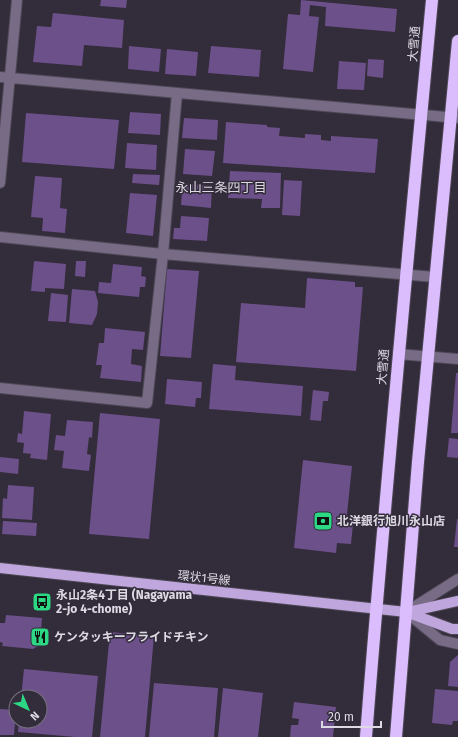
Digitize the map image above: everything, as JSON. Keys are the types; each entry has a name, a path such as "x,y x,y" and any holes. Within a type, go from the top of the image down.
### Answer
{"highway":[{"name":"大雪通","path":"366,737 405,275 432,0"},
{"path":"396,737 435,277 454,118 458,41"}],"main road":[{"name":"環状1号線","path":"0,568 376,610 406,612 458,629"},
{"name":"環状1号線","path":"406,612 458,601"}],"street":[{"path":"0,183 5,78 17,0"},
{"path":"5,78 454,118"},
{"path":"0,388 147,403 178,93"},
{"path":"0,237 163,254 435,277"},
{"path":"398,354 458,359"},
{"path":"458,579 406,612 440,640 458,644"}],"building":[{"path":"101,0 127,0 126,8 100,6"},
{"path":"301,0 397,9 395,32 325,26 326,7 310,5 309,16 319,17 313,72 283,69 288,14 300,15"},
{"path":"53,13 124,20 122,48 84,45 82,66 33,62 37,26 51,27"},
{"path":"129,46 161,49 159,72 128,69"},
{"path":"211,46 261,50 259,77 208,73"},
{"path":"167,49 198,52 196,76 165,74"},
{"path":"368,59 384,60 383,78 367,76"},
{"path":"339,61 366,63 364,90 337,89"},
{"path":"130,112 161,114 160,135 128,133"},
{"path":"26,113 119,120 114,169 22,162"},
{"path":"184,118 218,120 217,140 182,138"},
{"path":"226,122 267,125 267,127 280,128 279,136 305,138 305,134 321,135 321,140 331,141 331,136 378,139 375,173 223,163"},
{"path":"127,143 157,145 156,170 125,168"},
{"path":"185,149 215,151 212,176 183,174"},
{"path":"230,171 281,173 280,208 261,208 262,199 228,198"},
{"path":"133,174 160,175 159,185 132,183"},
{"path":"35,176 62,178 60,208 67,209 65,233 42,231 43,218 31,217"},
{"path":"284,180 302,181 300,216 282,215"},
{"path":"179,183 212,186 211,208 181,205 182,191 179,191"},
{"path":"130,193 157,195 153,236 126,233"},
{"path":"181,216 209,218 207,241 173,239 174,228 180,228"},
{"path":"34,261 66,264 64,289 45,288 45,292 31,291"},
{"path":"76,261 86,261 85,277 75,276"},
{"path":"113,264 142,267 141,276 146,277 145,287 140,287 139,297 98,293 99,282 111,283"},
{"path":"167,269 199,271 191,358 160,356"},
{"path":"307,278 355,282 355,287 363,287 356,371 236,362 241,303 305,308"},
{"path":"72,289 95,291 98,302 97,314 92,325 69,323"},
{"path":"51,293 68,295 66,322 48,321"},
{"path":"105,328 145,332 143,350 132,349 131,364 142,366 141,382 100,378 102,365 96,365 99,343 104,343"},
{"path":"213,364 236,366 235,380 303,386 301,416 209,409"},
{"path":"456,373 458,373 458,433 451,433"},
{"path":"167,379 202,382 201,398 196,398 195,407 165,404"},
{"path":"313,390 329,392 328,401 323,401 321,421 310,420"},
{"path":"24,411 51,414 47,460 30,458 31,454 23,453 24,443 17,442 18,433 22,434"},
{"path":"100,413 160,419 149,539 89,534"},
{"path":"67,420 93,422 92,438 89,437 87,454 91,455 89,471 62,468 64,451 54,450 56,435 65,436"},
{"path":"449,438 458,439 458,458 447,457"},
{"path":"0,457 19,459 18,474 0,472"},
{"path":"303,460 352,466 346,524 353,524 351,544 337,543 336,553 294,548"},
{"path":"8,485 34,487 32,520 2,518 3,498 7,499"},
{"path":"457,519 458,547 454,547"},
{"path":"3,521 37,523 36,536 2,534"},
{"path":"6,615 42,618 40,645 33,649 2,646 3,643 0,642 0,623 5,623"},
{"path":"110,632 154,636 145,737 100,737"},
{"path":"458,655 458,687 448,686 450,662"},
{"path":"24,669 98,676 92,737 18,732 18,729 48,729 48,689 22,689"},
{"path":"154,683 218,688 214,737 149,737"},
{"path":"223,688 263,693 258,737 218,737"},
{"path":"435,689 458,691 458,721 453,721 452,725 432,723"},
{"path":"294,702 336,707 333,737 290,737 291,725 298,725 299,719 292,718"},
{"path":"0,709 8,710 8,729 14,729 14,735 0,735"}],"place":[{"name":"北洋銀行旭川永山店","path":"323,521"},
{"name":"永山2条4丁目 (Nagayama 2-jo 4-chome)","path":"42,602"},
{"name":"ケンタッキーフライドチキン","path":"40,637"}],"district":[{"name":"永山三条四丁目","path":"221,187"}]}
